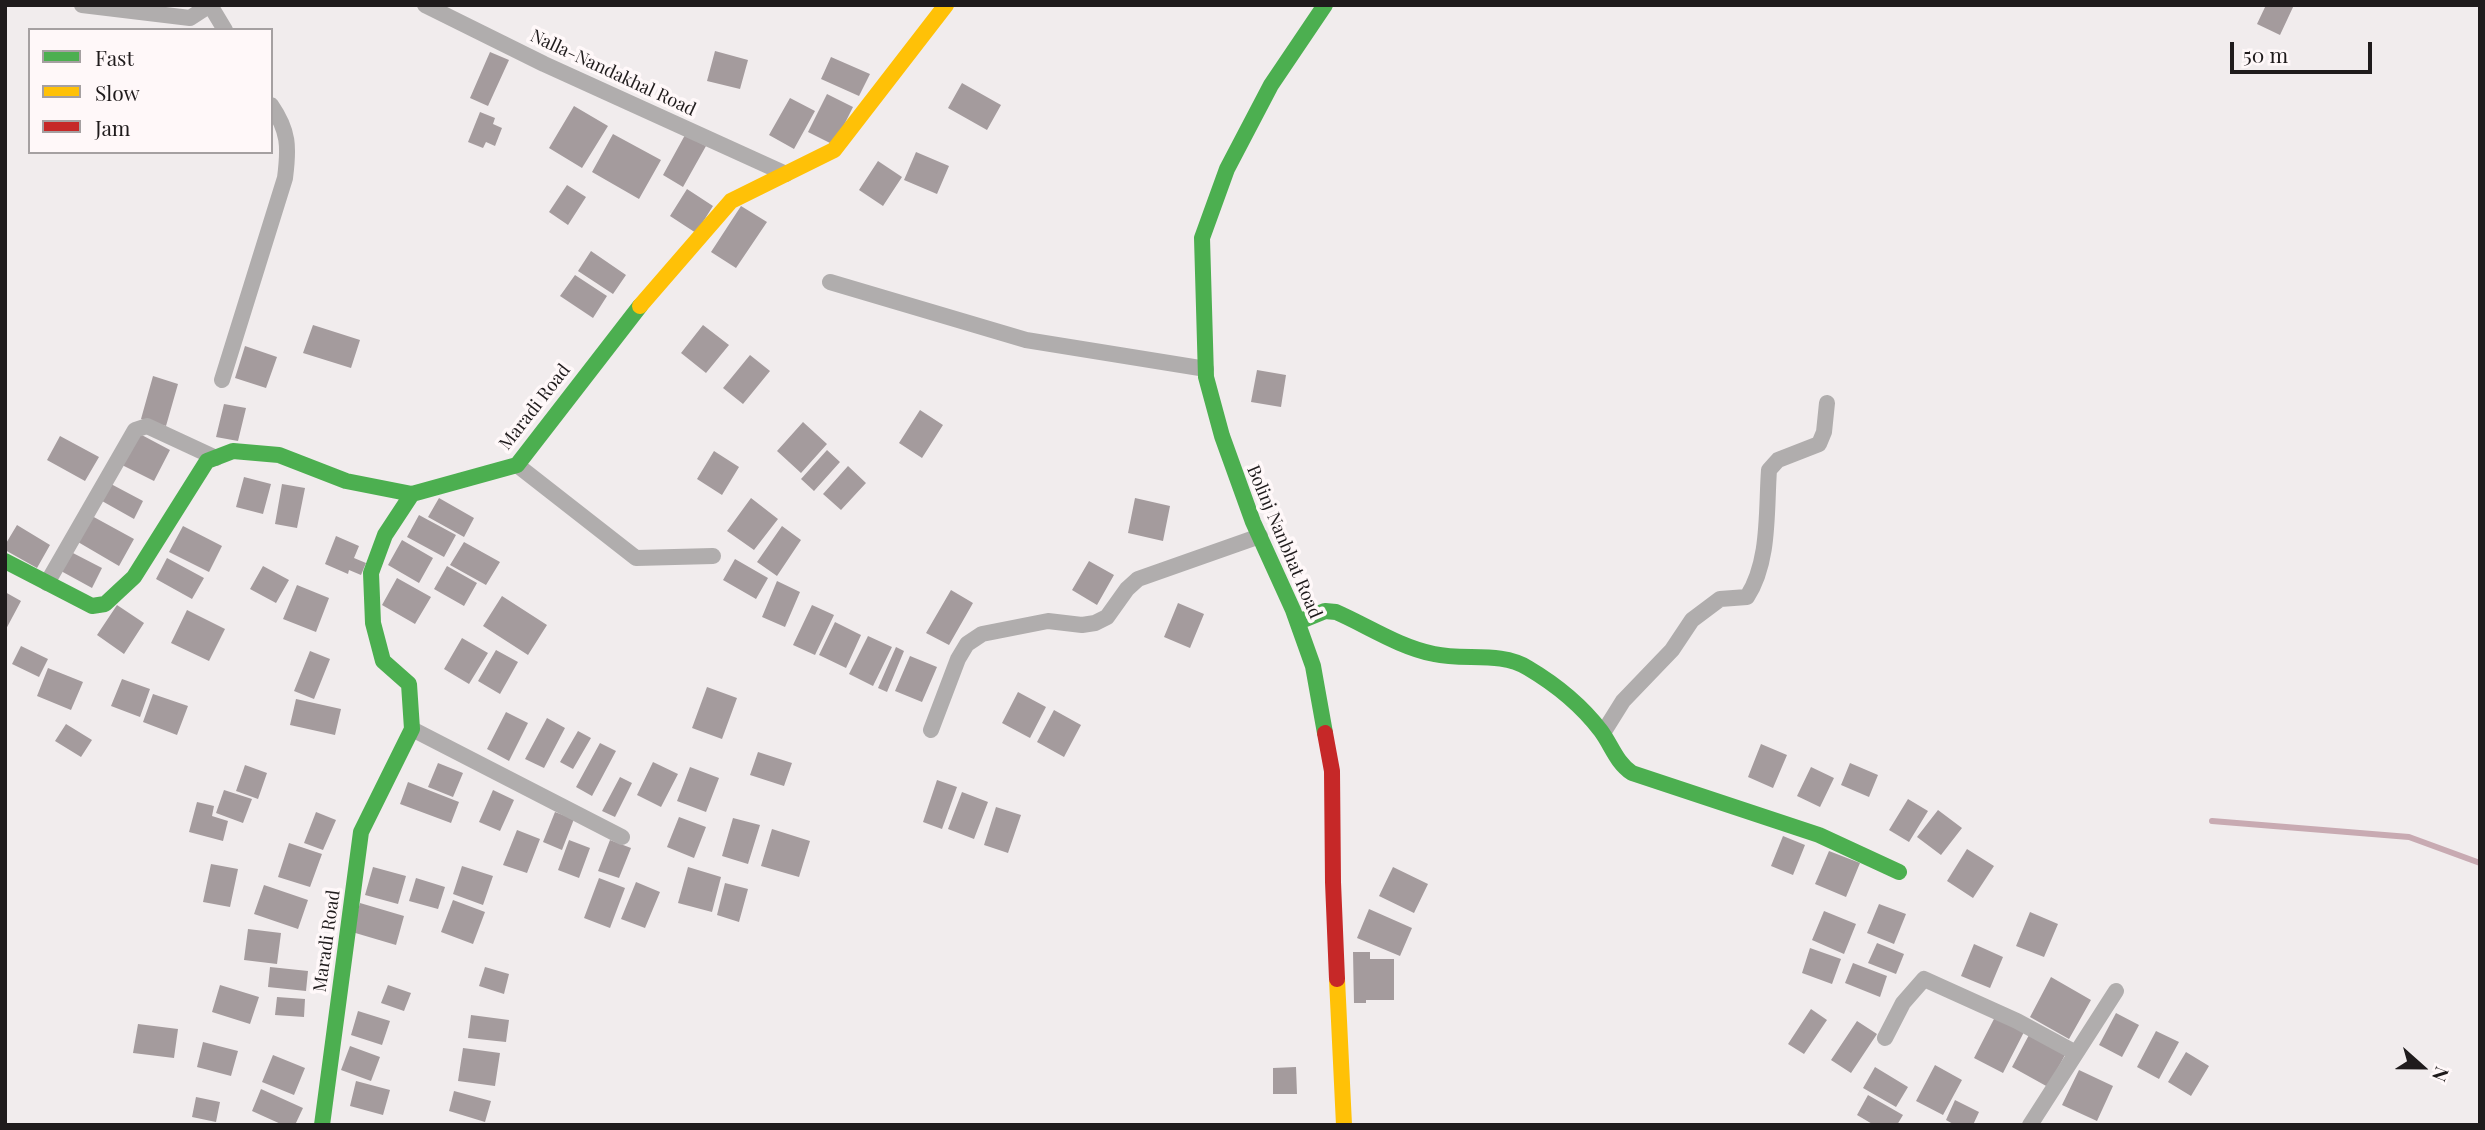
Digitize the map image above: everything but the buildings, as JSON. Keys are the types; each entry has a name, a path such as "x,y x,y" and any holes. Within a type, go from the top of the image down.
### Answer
{"street":[{"path":"82,5 190,18 211,5 224,28"},
{"name":"Nalla-Nandakhal Road","path":"425,5 544,64 786,174"},
{"name":"Maradi Road","path":"412,494 517,465 637,309 731,201 834,150 946,5"},
{"name":"Bolinj Nanbhat Road","path":"1325,5 1271,85 1227,169 1202,238 1206,369 1222,436 1238,483 1298,622 1313,666 1332,771 1333,882 1344,1125"},
{"path":"222,380 285,178 288,151 286,132 273,108"},
{"path":"830,282 1026,340 1206,369"},
{"path":"1603,733 1623,701 1672,650 1692,620 1720,599 1747,597 1756,583 1761,564 1769,470 1778,460 1819,444 1824,432 1826,403"},
{"path":"47,583 135,429 147,426 216,458"},
{"path":"5,561 92,606 105,604 134,577 207,461 233,451 279,455 346,481 412,494 385,535 371,573 373,623 383,661 409,684 412,729 622,837"},
{"path":"517,465 636,558 712,556"},
{"path":"932,730 958,659 967,644 982,634 1048,621 1083,625 1095,623 1107,617 1127,589 1138,579 1260,536"},
{"path":"1298,622 1325,611 1336,612 1415,651 1448,657 1518,662 1578,707 1603,733 1614,759 1632,773 1819,835 1899,872"},
{"name":"Maradi Road","path":"322,1125 361,832 412,729"},
{"path":"1885,1038 1903,1003 1924,979 2017,1021 2076,1053"},
{"path":"2030,1125 2116,991"}],"waterway":[{"path":"2212,821 2409,837 2480,863"}],"traffic: fast":[{"path":"1325,5 1271,85 1227,169 1202,238 1206,377 1222,436 1253,522 1293,610 1313,666 1325,733"},
{"path":"322,1125 361,832 412,729 409,684 383,661 373,623 371,573 385,535 412,494 517,465 640,306"},
{"path":"5,561 92,606 105,604 134,577 207,461 233,451 279,455 346,481 412,494"},
{"path":"1298,622 1325,611 1336,612 1421,651 1446,656 1494,658 1517,663 1548,681 1577,704 1601,731 1618,759 1632,773 1819,835 1899,872"}],"traffic: slow":[{"path":"640,306 731,201 834,150 946,5"},
{"path":"1337,979 1344,1125"}],"traffic: jam":[{"path":"1325,733 1332,771 1337,979"}]}
